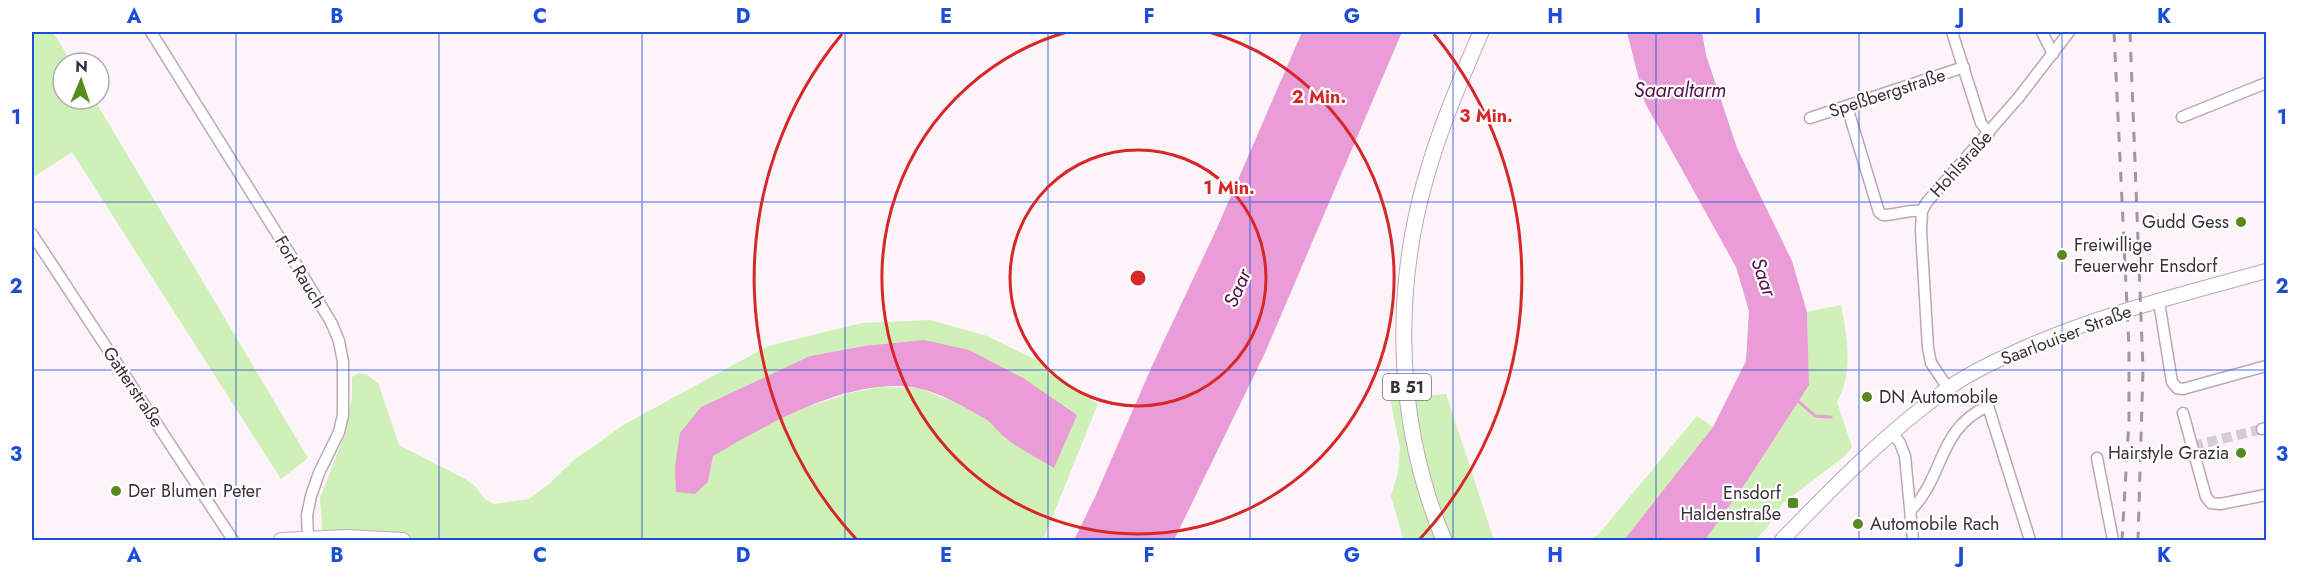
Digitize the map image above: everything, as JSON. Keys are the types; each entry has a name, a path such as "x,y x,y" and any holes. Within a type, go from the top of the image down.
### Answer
{"main road":[{"name":"B 51","path":"1444,540 1431,510 1407,397 1404,348 1405,308 1408,268 1424,183 1438,138 1481,32"},
{"name":"Saarlouiser Straße","path":"1782,540 1871,450 1892,432 1948,388 1991,364 2033,344 2108,316 2266,271"},
{"path":"281,540 347,537 403,540"}],"street":[{"name":"Fort Rauch","path":"151,32 291,256 331,322 339,341 343,362 343,415 339,432 319,473 311,496 307,515 308,538"},
{"path":"1952,32 1981,123 1989,133"},
{"path":"2042,32 2053,54"},
{"name":"Hohlstraße","path":"1948,388 1931,363 1928,348 1922,255 1922,211 1989,133 2069,32"},
{"name":"Speßbergstraße","path":"1810,118 1964,67"},
{"path":"2182,117 2266,83"},
{"path":"1847,107 1879,212 1889,215 1922,211"},
{"name":"Gatterstraße","path":"32,234 233,540"},
{"path":"2159,302 2172,382 2177,388 2183,389 2266,366"},
{"path":"1911,510 1923,495 1944,449 1955,432 1966,419 1988,406 2030,540"},
{"path":"2183,413 2206,497 2211,503 2220,504 2266,495"},
{"path":"1892,432 1905,456 1913,540"},
{"path":"2097,458 2114,540"}],"green space":[{"path":"32,32 53,32 65,51 51,51 51,111 101,111 308,458 281,479 72,152 32,178"},
{"path":"1841,305 1848,354 1846,379 1837,402 1852,447 1845,456 1783,503 1766,529 1755,540 1705,540 1747,481 1809,385 1807,312"},
{"path":"930,320 987,336 1036,360 1098,404 1043,540 323,540 320,498 346,431 352,396 352,377 359,373 367,375 378,383 399,445 465,479 475,486 486,500 494,504 529,499 574,460 625,424 768,346 862,323","holes":["864,346 1077,415 1006,439 987,419 957,403 918,388 880,387 850,393 804,408 760,429 713,456 708,482 695,494 701,407 810,356"]},
{"path":"1446,394 1494,540 1405,540 1402,535 1391,496 1398,472 1400,448 1390,399"},
{"path":"1697,416 1713,427 1624,540 1588,540 1598,535"}],"water":[{"name":"Saar","path":"1302,32 1402,32 1264,355 1174,540 1074,540 1217,228"},
{"name":"Saaraltarm","path":"1627,32 1702,32 1706,55 1737,148 1792,261 1807,312 1809,385 1747,481 1705,540 1624,540 1713,427 1746,361 1749,311 1736,267 1645,103"},
{"path":"924,340 969,350 1023,378 1077,415 1054,468 1012,443 987,420 960,405 925,390 892,386 865,389 838,396 784,417 713,456 708,482 695,494 676,492 675,467 680,433 701,407 810,356 864,346"}],"waterway":[{"path":"1797,400 1815,416 1831,417"}],"tunnel":[{"path":"2193,446 2262,429"}],"railway":[{"path":"2114,32 2129,348 2129,420 2122,540"},
{"path":"2130,32 2143,369 2138,540"}],"place":[{"name":"Gudd Gess","path":"2241,222"},
{"name":"Freiwillige Feuerwehr Ensdorf","path":"2062,255"},
{"name":"DN Automobile","path":"1867,397"},
{"name":"Hairstyle Grazia","path":"2241,453"},
{"name":"Der Blumen Peter","path":"116,491"},
{"name":"Ensdorf Haldenstraße","path":"1793,503"},
{"name":"Automobile Rach","path":"1858,524"}]}
